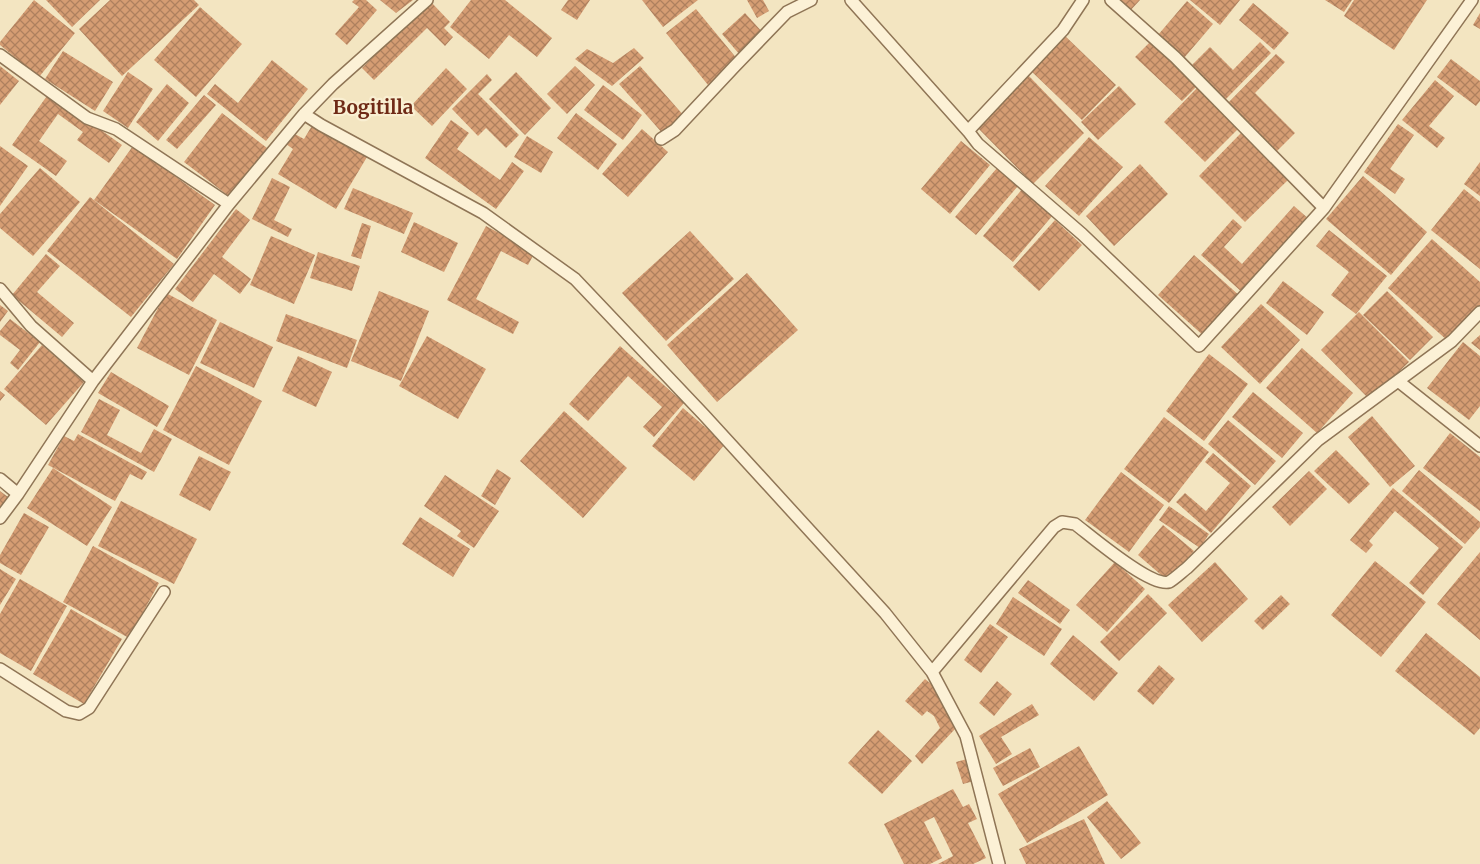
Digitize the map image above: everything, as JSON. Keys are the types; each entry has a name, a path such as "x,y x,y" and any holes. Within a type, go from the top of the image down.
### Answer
{"street":[{"path":"0,518 18,494 93,380 229,204 304,114 333,84 427,0"},
{"path":"661,139 675,130 787,12 811,0"},
{"path":"851,0 978,144 1082,234 1199,346 1324,208 1472,0"},
{"path":"968,131 1062,30 1072,18 1082,0"},
{"path":"1111,0 1175,57 1324,208"},
{"path":"0,55 87,118 116,129 229,204"},
{"path":"304,114 483,213 575,279 711,422 885,613 932,672 966,736 999,864"},
{"path":"0,289 30,326 93,380"},
{"path":"932,672 1054,527 1062,522 1074,524 1138,572 1155,581 1169,582 1187,568 1318,440 1452,341 1480,312"},
{"path":"1398,381 1480,446"},
{"path":"0,479 18,494"},
{"path":"0,669 66,711 79,714 88,708 164,592"}],"building":[{"path":"34,0 75,33 39,77 0,45 0,42"},
{"path":"46,0 100,0 72,27"},
{"path":"110,0 194,0 199,5 122,76 79,29"},
{"path":"354,0 366,0 377,10 347,45 335,34 359,7 352,2"},
{"path":"380,0 413,0 396,13"},
{"path":"471,0 505,0 552,38 537,57 509,35 489,59 450,27"},
{"path":"568,0 590,0 577,20 561,10"},
{"path":"642,0 698,0 663,27"},
{"path":"747,0 763,0 769,11 757,18"},
{"path":"1117,0 1140,0 1129,12"},
{"path":"1190,0 1240,0 1220,25"},
{"path":"1325,0 1352,0 1344,12"},
{"path":"1354,0 1427,0 1394,50 1344,16"},
{"path":"430,1 450,22 444,28 453,37 445,46 427,28 374,80 362,68"},
{"path":"1187,1 1213,24 1184,58 1158,35"},
{"path":"1253,3 1289,33 1274,50 1239,20"},
{"path":"200,7 242,44 196,97 154,60"},
{"path":"696,9 738,60 708,85 666,33"},
{"path":"745,13 764,34 740,55 722,34"},
{"path":"1480,13 1480,29 1473,25"},
{"path":"1063,34 1116,85 1082,120 1029,69"},
{"path":"1150,42 1197,86 1182,101 1135,57"},
{"path":"1260,42 1271,53 1225,100 1191,66 1210,47 1233,70"},
{"path":"634,48 644,58 612,86 575,59 587,49 613,63"},
{"path":"63,51 113,82 95,111 45,79"},
{"path":"1276,54 1285,62 1255,93 1295,133 1277,151 1228,103"},
{"path":"1451,59 1480,81 1480,101 1476,106 1437,77"},
{"path":"272,60 308,89 266,141 207,94 215,84 238,103"},
{"path":"0,66 19,81 0,105"},
{"path":"575,66 595,85 567,114 547,94"},
{"path":"640,66 685,117 664,135 619,84"},
{"path":"446,68 467,89 432,126 411,106"},
{"path":"128,72 153,89 128,128 103,111"},
{"path":"516,72 551,108 525,135 489,99"},
{"path":"487,74 492,80 478,94 519,135 506,148 486,128 478,136 452,109"},
{"path":"1028,75 1084,133 1033,184 976,126"},
{"path":"1435,80 1454,96 1429,126 1445,138 1437,148 1402,120"},
{"path":"167,84 189,103 158,141 136,122"},
{"path":"603,85 642,115 623,140 584,110"},
{"path":"1119,86 1136,104 1098,140 1081,122"},
{"path":"1197,88 1238,129 1205,162 1164,122"},
{"path":"49,93 122,145 109,163 77,140 83,132 58,114 39,141 67,161 56,176 12,145"},
{"path":"204,95 216,105 177,149 166,140"},
{"path":"222,113 267,148 230,197 184,162"},
{"path":"576,113 617,144 598,170 557,138"},
{"path":"451,120 469,133 457,149 500,180 512,162 524,171 496,209 425,158"},
{"path":"313,124 367,157 336,209 278,174 293,149 286,144 293,133 304,139"},
{"path":"1398,124 1414,135 1390,169 1405,179 1395,194 1364,172"},
{"path":"642,129 668,152 628,197 602,174"},
{"path":"1241,133 1288,180 1245,222 1199,176"},
{"path":"527,136 553,152 541,173 514,157"},
{"path":"1089,137 1123,167 1079,216 1045,186"},
{"path":"961,141 990,165 950,214 921,189"},
{"path":"0,146 28,166 0,206"},
{"path":"133,146 215,205 177,259 94,200"},
{"path":"1480,162 1480,196 1464,184"},
{"path":"1140,164 1168,194 1114,246 1086,216"},
{"path":"40,168 80,202 33,256 0,228 0,214"},
{"path":"997,168 1018,186 976,235 955,217"},
{"path":"1363,176 1427,232 1391,275 1326,219"},
{"path":"272,178 290,187 274,220 292,229 288,237 252,219"},
{"path":"353,188 413,213 404,234 344,209"},
{"path":"1023,188 1053,215 1013,262 983,236"},
{"path":"1464,189 1480,202 1480,269 1431,230"},
{"path":"90,197 174,264 131,317 47,251"},
{"path":"1294,206 1310,220 1244,294 1201,255 1233,219 1242,227 1224,247 1242,264"},
{"path":"236,209 250,220 222,257 251,279 240,294 214,274 193,302 175,289"},
{"path":"1055,220 1082,245 1039,291 1013,267"},
{"path":"414,222 458,243 444,272 401,252"},
{"path":"362,223 371,226 361,259 351,256"},
{"path":"486,226 535,252 528,265 501,251 476,299 519,322 513,334 447,300"},
{"path":"1329,230 1387,276 1356,314 1331,295 1349,272 1316,246"},
{"path":"690,231 734,279 666,341 622,293"},
{"path":"271,236 315,255 294,304 250,285"},
{"path":"1432,239 1480,282 1480,305 1448,341 1388,288"},
{"path":"318,252 360,266 352,291 310,278"},
{"path":"46,254 60,266 37,292 74,323 62,337 12,295"},
{"path":"1194,255 1241,297 1205,337 1158,295"},
{"path":"747,273 798,330 717,402 667,345"},
{"path":"1283,281 1324,312 1307,335 1266,303"},
{"path":"379,291 429,311 401,381 351,361"},
{"path":"1387,291 1433,337 1410,360 1363,315"},
{"path":"166,293 217,320 189,375 137,348"},
{"path":"1261,304 1300,340 1260,384 1221,347"},
{"path":"0,305 8,311 0,322"},
{"path":"1359,312 1409,362 1370,400 1321,350"},
{"path":"286,314 357,340 347,368 276,341"},
{"path":"10,319 40,342 18,370 10,363 20,350 0,335 0,331"},
{"path":"220,322 273,347 254,388 200,363"},
{"path":"1480,335 1480,350 1471,343"},
{"path":"427,336 486,369 458,419 399,386"},
{"path":"1463,342 1480,356 1480,406 1469,420 1427,388"},
{"path":"42,345 84,382 46,425 4,389"},
{"path":"620,346 684,403 654,437 643,427 662,407 628,376 588,421 569,404"},
{"path":"1302,348 1353,393 1317,433 1266,388"},
{"path":"1209,354 1248,384 1204,441 1166,411"},
{"path":"298,356 332,372 316,407 282,391"},
{"path":"196,366 262,401 229,465 163,430"},
{"path":"111,372 169,406 157,427 98,393"},
{"path":"0,391 5,395 0,401"},
{"path":"1253,392 1303,433 1282,458 1232,417"},
{"path":"99,399 120,410 107,435 141,453 154,429 172,439 154,472 81,432"},
{"path":"683,408 725,444 694,481 652,446"},
{"path":"564,411 627,468 583,518 520,461"},
{"path":"1372,416 1415,466 1390,487 1348,437"},
{"path":"1164,417 1209,452 1169,503 1124,469"},
{"path":"1228,420 1276,461 1255,485 1208,444"},
{"path":"1450,433 1480,457 1480,511 1423,468"},
{"path":"78,434 147,472 142,480 130,474 115,501 48,465 64,436 74,441"},
{"path":"1336,450 1370,484 1349,504 1314,471"},
{"path":"1213,453 1251,486 1211,533 1176,502 1185,493 1206,511 1230,483 1205,462"},
{"path":"199,456 231,472 210,511 179,495"},
{"path":"53,468 112,507 87,546 27,508"},
{"path":"497,469 511,478 495,505 481,496"},
{"path":"1419,470 1480,522 1480,527 1465,544 1402,491"},
{"path":"1309,471 1327,489 1290,526 1272,507"},
{"path":"1121,472 1164,505 1129,552 1085,520"},
{"path":"445,475 499,511 474,548 457,536 461,531 424,506"},
{"path":"1393,488 1463,547 1423,595 1409,583 1439,548 1395,511 1369,541 1373,545 1366,553 1350,540"},
{"path":"0,491 8,497 0,509"},
{"path":"121,501 197,539 174,584 98,546"},
{"path":"1169,506 1209,534 1200,548 1159,520"},
{"path":"24,513 49,527 21,575 0,563 0,555"},
{"path":"420,517 470,549 453,577 402,544"},
{"path":"1163,525 1194,551 1168,581 1138,555"},
{"path":"93,546 159,583 129,638 63,602"},
{"path":"1480,552 1480,640 1437,604"},
{"path":"1375,561 1426,602 1381,657 1331,615"},
{"path":"1115,562 1145,589 1107,632 1076,605"},
{"path":"1215,562 1248,599 1202,642 1168,605"},
{"path":"0,569 16,579 0,605"},
{"path":"20,579 67,606 31,671 0,653 0,614"},
{"path":"1028,580 1070,610 1060,624 1018,593"},
{"path":"1148,594 1167,613 1119,661 1100,642"},
{"path":"1281,595 1290,604 1263,630 1254,621"},
{"path":"1013,597 1062,629 1044,656 996,624"},
{"path":"71,609 122,639 84,704 33,674"},
{"path":"990,624 1008,637 981,673 964,660"},
{"path":"1426,633 1480,677 1480,728 1474,735 1395,671"},
{"path":"1073,635 1118,673 1094,701 1050,664"},
{"path":"1159,665 1175,679 1153,705 1137,691"},
{"path":"925,679 939,690 955,729 922,764 915,756 940,728 934,716 927,711 922,716 905,701"},
{"path":"997,681 1012,694 994,716 979,703"},
{"path":"1032,704 1039,715 1001,737 1012,754 996,764 979,736"},
{"path":"878,730 912,761 882,794 848,763"},
{"path":"1079,746 1108,795 1027,843 998,794"},
{"path":"1030,748 1040,767 1003,786 993,768"},
{"path":"967,759 974,781 963,784 956,762"},
{"path":"953,789 963,807 969,804 977,819 968,823 986,858 973,864 938,864 953,856 934,817 924,822 942,858 930,864 904,864 884,824"},
{"path":"1107,801 1141,843 1121,859 1087,817"},
{"path":"1084,819 1105,864 1026,864 1019,849"}],"district":[{"name":"Bogitilla","path":"373,107"}]}
